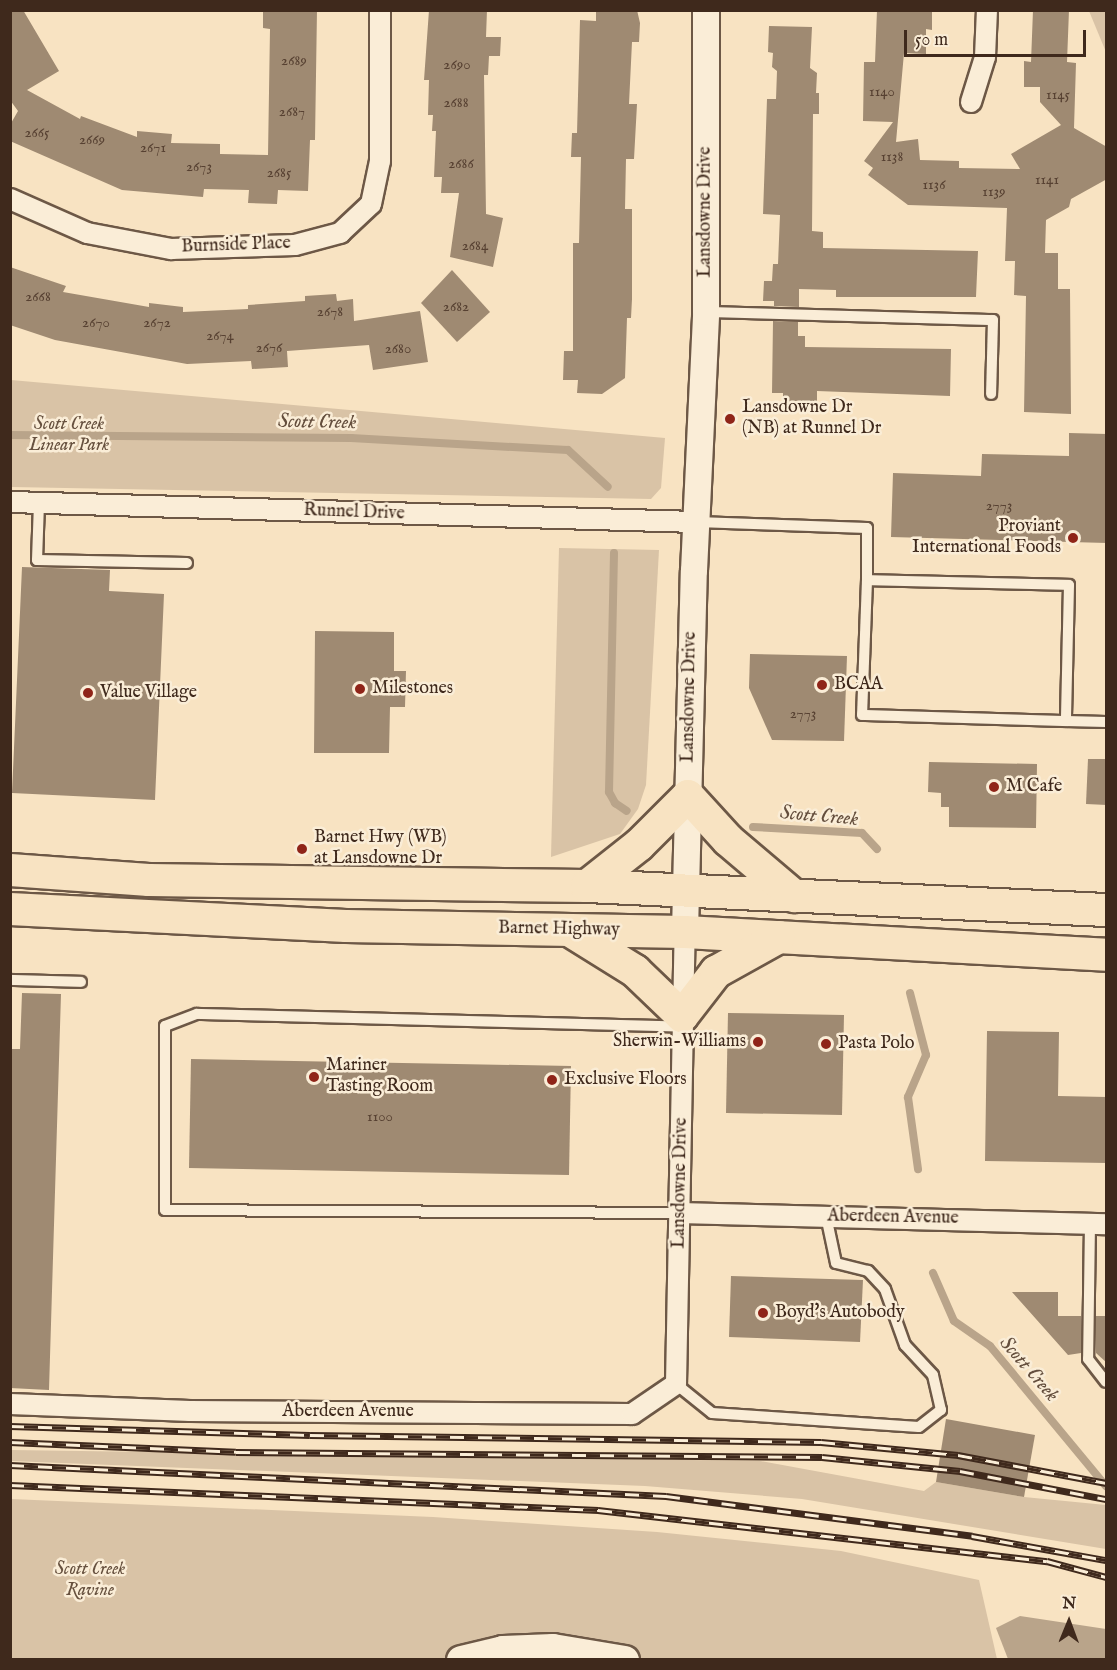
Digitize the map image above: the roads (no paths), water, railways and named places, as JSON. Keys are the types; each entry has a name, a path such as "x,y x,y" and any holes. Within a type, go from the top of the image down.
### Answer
{"main road":[{"path":"587,886 639,845 688,796 729,840 794,896"},
{"path":"10,870 148,880 587,886 1107,910"},
{"name":"Barnet Highway","path":"10,909 292,924 685,932 1107,955"},
{"path":"568,930 635,970 682,1022 716,972 780,936"},
{"path":"461,1659 535,1648 625,1659"}],"street":[{"name":"Burnside Place","path":"10,199 87,233 171,249 295,245 340,233 371,204 380,160 380,10"},
{"name":"Lansdowne Drive","path":"676,1384 685,891 706,312 706,10"},
{"path":"970,102 985,57 987,10"},
{"name":"Runnel Drive","path":"10,502 697,522"},
{"name":"Aberdeen Avenue","path":"680,1213 1098,1223"},
{"name":"Aberdeen Avenue","path":"10,1404 190,1411 632,1414 676,1384"}],"lane":[{"path":"706,312 993,320 991,394"},
{"path":"39,503 37,560 187,563"},
{"path":"697,522 867,528 862,715 1107,723"},
{"path":"867,580 1069,585 1066,721"},
{"path":"10,980 81,982"},
{"path":"680,1213 165,1210 165,1026 197,1014 682,1022"},
{"path":"676,1384 712,1413 919,1427 940,1410 933,1375 904,1345 885,1289 868,1271 836,1263 826,1216"},
{"path":"1098,1223 1088,1359 1107,1382"}],"waterway":[{"name":"Scott Creek","path":"10,435 351,438 568,450 608,487"},
{"name":"Scott Creek","path":"614,553 609,792 615,803 627,811"},
{"name":"Scott Creek","path":"753,827 862,833 877,849"},
{"name":"Scott Creek","path":"910,993 926,1055 908,1097 918,1169"},
{"name":"Scott Creek","path":"933,1273 954,1321 990,1346 1106,1486"}],"railway":[{"path":"10,1426 310,1435 821,1442 958,1455 1106,1483"},
{"path":"10,1442 236,1452 822,1457 960,1471 1106,1499"},
{"path":"10,1465 666,1496 972,1536 1106,1560"},
{"path":"10,1485 598,1510 1047,1561 1106,1577"}],"place":[{"name":"Lansdowne Dr (NB) at Runnel Dr","path":"730,419"},
{"name":"Proviant International Foods","path":"1073,538"},
{"name":"BCAA","path":"822,685"},
{"name":"Milestones","path":"360,689"},
{"name":"Value Village","path":"88,693"},
{"name":"M Cafe","path":"994,787"},
{"name":"Barnet Hwy (WB) at Lansdowne Dr","path":"302,849"},
{"name":"Sherwin-Williams","path":"758,1042"},
{"name":"Pasta Polo","path":"826,1044"},
{"name":"Mariner Tasting Room","path":"314,1077"},
{"name":"Exclusive Floors","path":"552,1080"},
{"name":"Boyd's Autobody","path":"763,1313"}],"park label":[{"name":"Scott Creek Linear Park","path":"69,436"},
{"name":"Scott Creek Ravine","path":"90,1581"}]}
